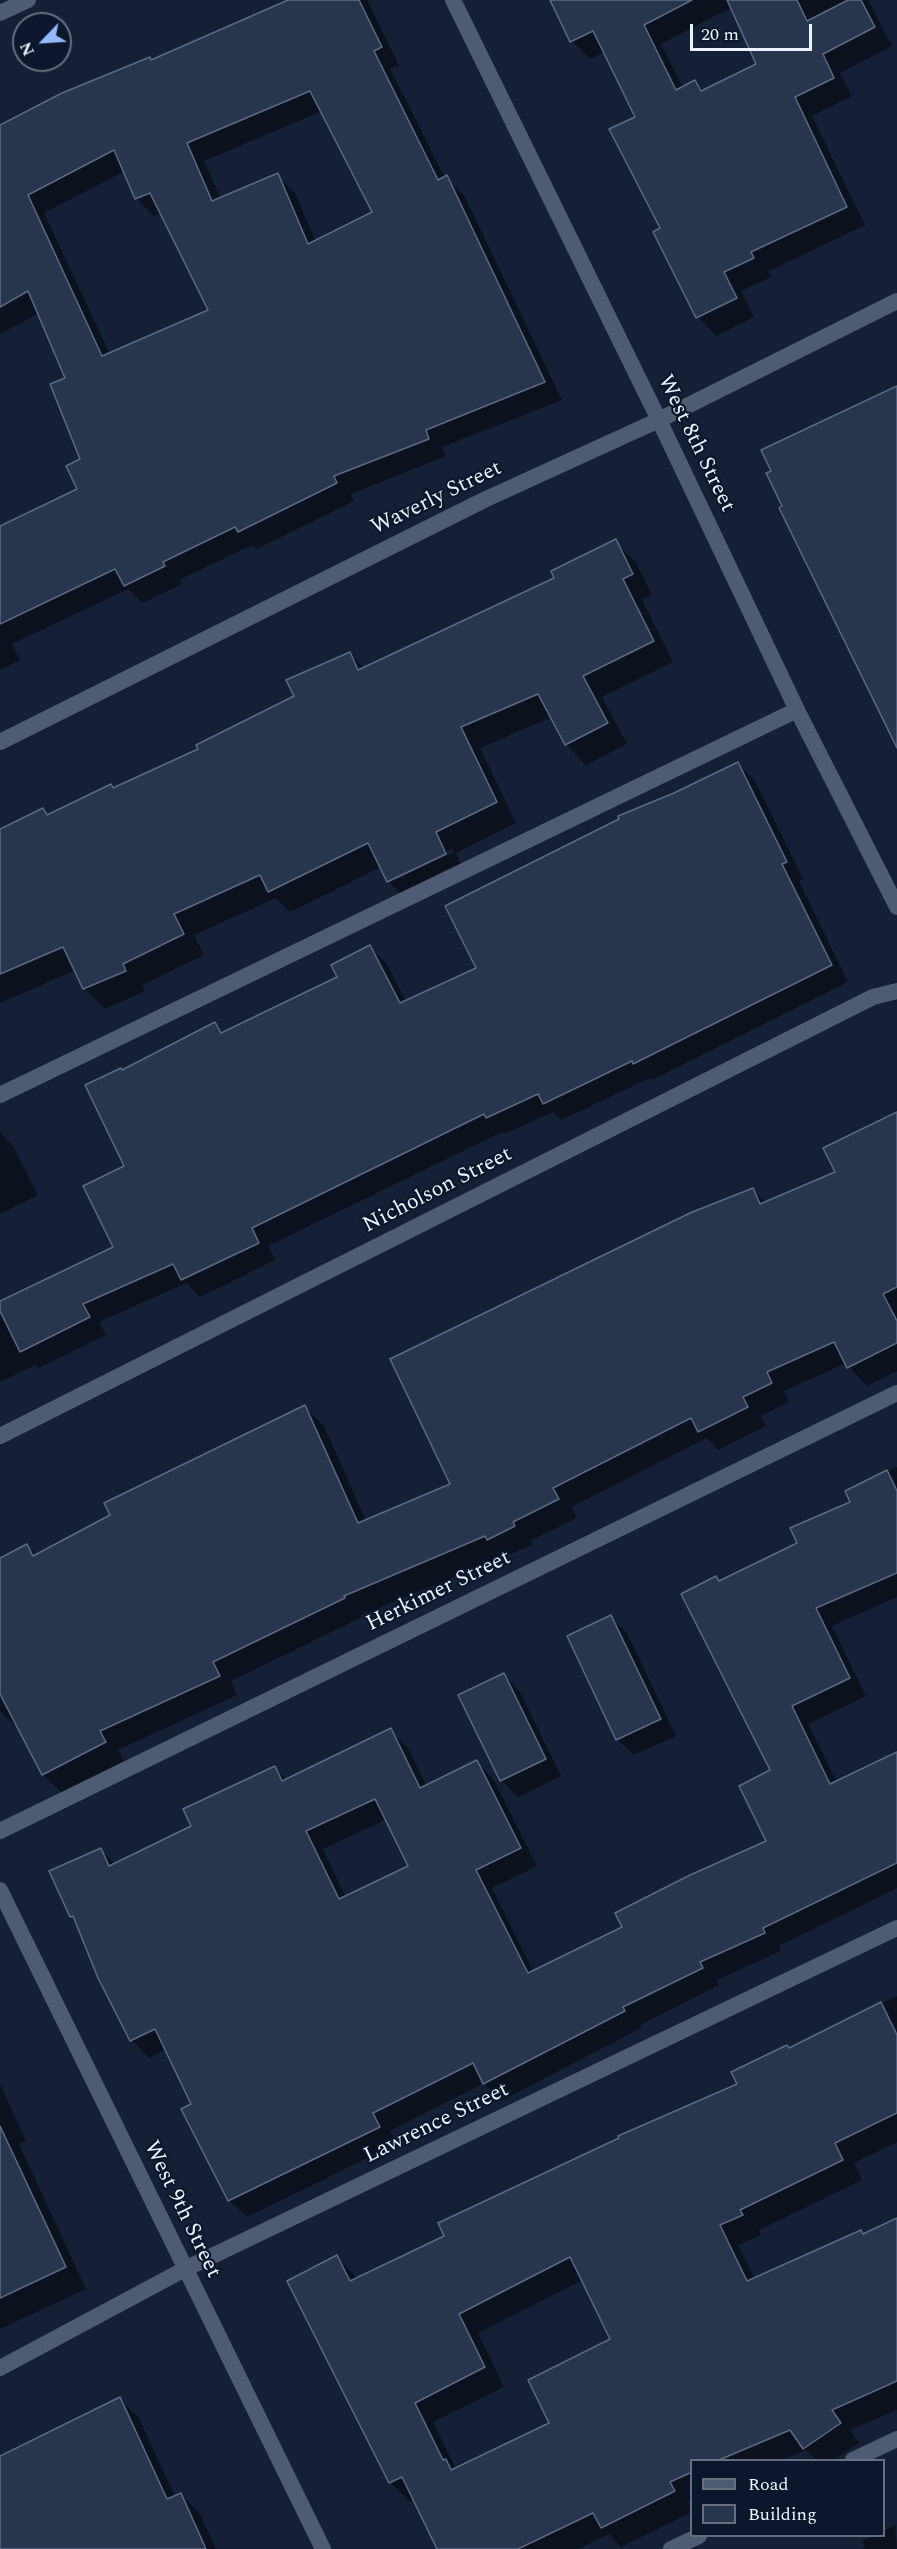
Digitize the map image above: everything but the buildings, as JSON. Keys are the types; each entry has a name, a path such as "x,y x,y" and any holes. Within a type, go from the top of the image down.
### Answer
{"street":[{"path":"0,13 28,0"},
{"name":"West 8th Street","path":"453,0 659,420 797,710 897,907"},
{"name":"Waverly Street","path":"0,742 484,500 659,420 897,302"},
{"path":"0,1095 797,710"},
{"name":"Nicholson Street","path":"0,1436 873,997 897,991"},
{"name":"Herkimer Street","path":"0,1831 897,1393"},
{"name":"West 9th Street","path":"0,1890 323,2549"},
{"name":"Lawrence Street","path":"0,2368 185,2269 897,1928"},
{"path":"855,2459 897,2439"},
{"path":"671,2549 695,2537"}]}
